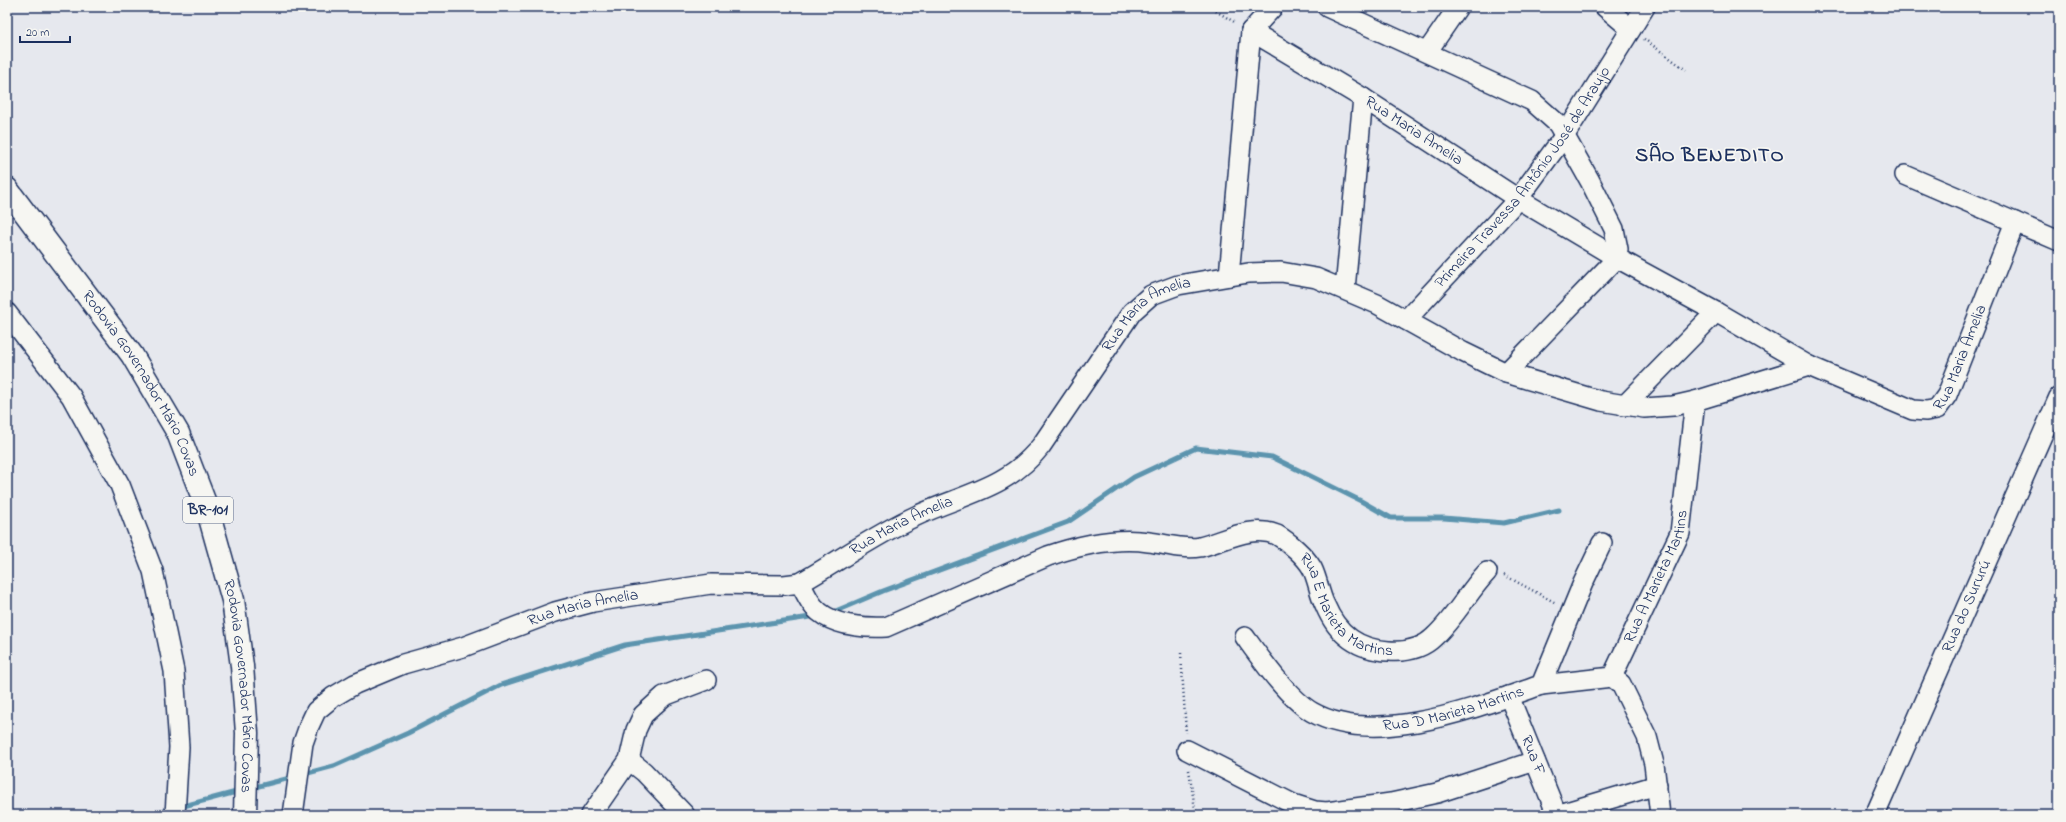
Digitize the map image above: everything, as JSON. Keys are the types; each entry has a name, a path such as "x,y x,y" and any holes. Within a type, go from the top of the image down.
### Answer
{"highway":[{"name":"Rodovia Governador Mário Covas","path":"7,189 132,355 178,433 208,511 233,600 242,666 247,733 246,815"}],"street":[{"path":"1228,276 1251,31 1273,7"},
{"path":"1327,7 1532,101 1548,113 1565,135 1599,197 1614,229 1618,249 1616,258 1506,373"},
{"path":"1427,52 1458,7"},
{"path":"1605,7 1631,29"},
{"name":"Primeira Travessa Antônio José de Araujo","path":"1406,320 1518,199 1565,135 1646,7"},
{"name":"Rua Maria Amelia","path":"1251,31 1363,98 1518,199 1616,258 1716,312 1809,366 1913,410 1926,411 1937,409 1947,395 2015,222"},
{"path":"1345,289 1363,98"},
{"path":"1905,175 2059,241"},
{"name":"Rua Maria Amelia","path":"293,815 303,743 316,711 333,697 355,684 403,664 463,646 555,612 593,602 711,584 784,585 800,582 915,516 995,485 1011,475 1031,459 1105,349 1132,312 1151,295 1164,290 1248,273 1281,272 1316,278 1345,289 1506,373 1580,396 1624,406 1644,408 1673,406 1696,401 1809,366"},
{"path":"1624,406 1716,312"},
{"path":"7,313 71,396 120,485 153,571 174,671 180,747 174,815"},
{"name":"Rua do Sururú","path":"1875,815 2059,397"},
{"name":"Rua A Marieta Martins","path":"1612,677 1680,533 1696,401"},
{"name":"Rua E Marieta Martins","path":"800,582 814,607 835,620 869,628 886,628 1042,558 1074,547 1109,542 1131,541 1185,548 1199,547 1247,533 1268,532 1278,536 1298,552 1312,568 1324,604 1332,621 1356,644 1375,651 1396,651 1418,648 1434,638 1454,616 1487,572"},
{"name":"Rua D Marieta Martins","path":"1245,638 1274,676 1310,711 1339,723 1365,727 1405,723 1451,714 1541,685 1571,611 1602,543"},
{"path":"1541,685 1612,677 1621,684 1643,726 1651,752 1657,785 1660,815"},
{"path":"591,815 629,760 636,730 643,715 653,704 664,696 706,680"},
{"name":"Rua F","path":"1509,696 1556,815"},
{"path":"1187,750 1293,804 1315,812 1327,812 1391,803 1437,793 1535,761"},
{"path":"629,760 644,772 685,815"},
{"path":"1556,815 1657,785"}],"path":[{"path":"1209,7 1251,31"},
{"path":"1631,29 1686,70"},
{"path":"1487,572 1497,572 1512,578 1571,611"}],"waterway":[{"path":"831,613 883,591 1068,522 1134,477 1196,448 1272,457 1361,501 1391,518 1444,518 1504,523 1559,510"},
{"path":"304,774 334,766 408,733 501,685 625,645 817,616"},
{"path":"251,788 294,777"},
{"path":"180,807 240,791"},
{"path":"153,815 172,809"}],"district":[{"name":"SÃO BENEDITO","path":"1710,156"}]}
